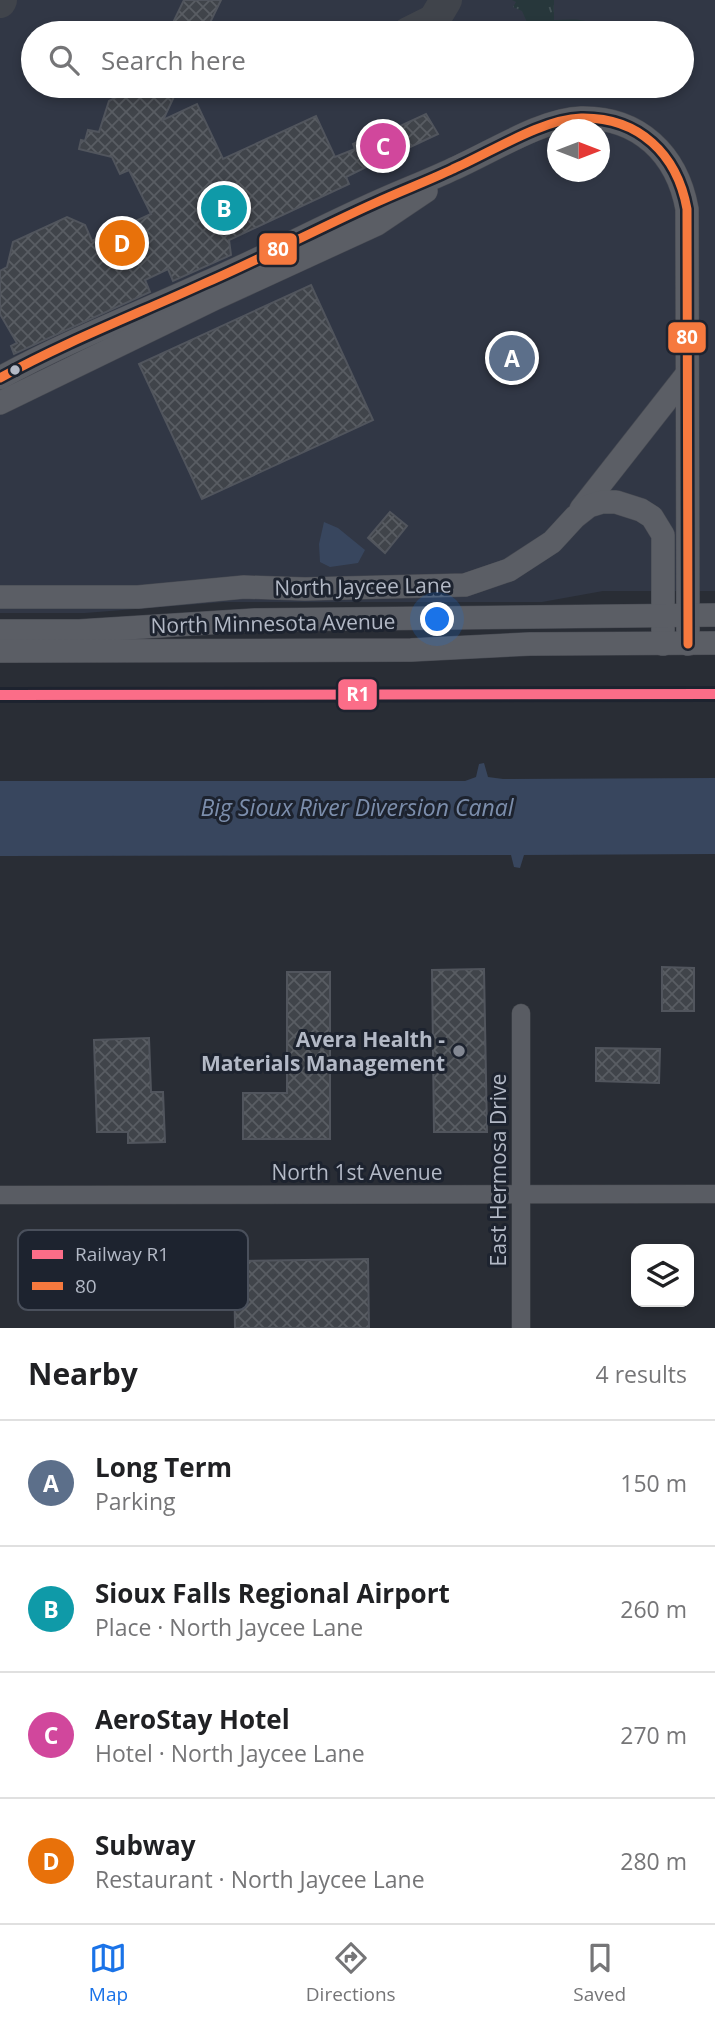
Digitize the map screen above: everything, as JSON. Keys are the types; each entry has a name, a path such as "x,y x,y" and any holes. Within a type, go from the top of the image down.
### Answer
{"main road":[{"path":"0,378 29,362 546,125 572,119 611,121 625,125 653,143 674,168 687,209 688,643"},
{"path":"0,403 214,299 377,224 412,202 450,171"},
{"path":"575,517 687,374"},
{"name":"North Jaycee Lane","path":"0,597 150,597 244,587 305,589 465,585 509,570 552,542 589,506 603,502 630,505 652,517 663,536 663,644"},
{"name":"North Minnesota Avenue","path":"0,631 79,631 255,620 715,615"},
{"name":"North Minnesota Avenue","path":"0,652 411,650 530,644 715,643"}],"street":[{"name":"East Hermosa Drive","path":"521,1013 521,1328"},
{"name":"North 1st Avenue","path":"0,1195 715,1194"}],"shaded area":[{"path":"0,0 715,0 715,591 603,591 542,602 224,602 85,613 0,613"}],"green space":[{"path":"512,0 554,0 554,20 587,21 526,21 522,11 513,7 516,2"}],"water":[{"path":"324,522 338,528 365,550 358,563 330,567 320,562 319,544"},
{"name":"Big Sioux River Diversion Canal","path":"484,763 488,777 503,779 715,778 715,854 524,855 520,868 514,867 511,855 0,856 0,781 465,781 476,777 479,764"}],"building":[{"path":"184,0 221,0 211,21 174,21"},
{"path":"115,98 173,98 163,120 197,104 223,159 316,116 335,157 355,149 353,144 394,124 396,128 426,114 438,134 378,162 380,165 372,169 370,165 346,177 349,184 229,240 231,255 173,281 168,269 145,280 150,292 14,354 11,346 17,343 0,314 0,271 7,267 13,242 67,217 85,225 92,241 151,214 129,170 120,174 112,157 79,149 88,130 99,132 109,101"},
{"path":"311,285 373,420 202,499 139,364"},
{"path":"390,512 407,526 385,553 368,538"},
{"path":"662,967 694,968 694,1011 662,1011"},
{"name":"Avera Health - Materials Management","path":"484,969 487,1132 434,1132 432,970"},
{"path":"287,972 330,972 330,1139 243,1139 243,1093 287,1093"},
{"path":"149,1038 151,1092 163,1092 165,1142 128,1143 128,1132 97,1132 94,1040"},
{"path":"596,1048 660,1049 659,1083 596,1081"},
{"path":"368,1259 369,1328 235,1328 235,1310 248,1310 248,1261"}],"taxiway":[{"path":"432,21 446,0"}],"rail line":[{"name":"R1","path":"0,695 715,694"}],"transit line":[{"name":"80","path":"0,378 533,130 581,118 602,119 621,124 652,142 664,156 682,189 687,209 688,644"}],"place":[{"name":"AeroStay Hotel","path":"383,146"},
{"name":"Sioux Falls Regional Airport","path":"224,208"},
{"name":"Subway","path":"122,243"},
{"name":"Long Term","path":"512,358"},
{"name":"Avera Health - Materials Management","path":"459,1051"}]}
